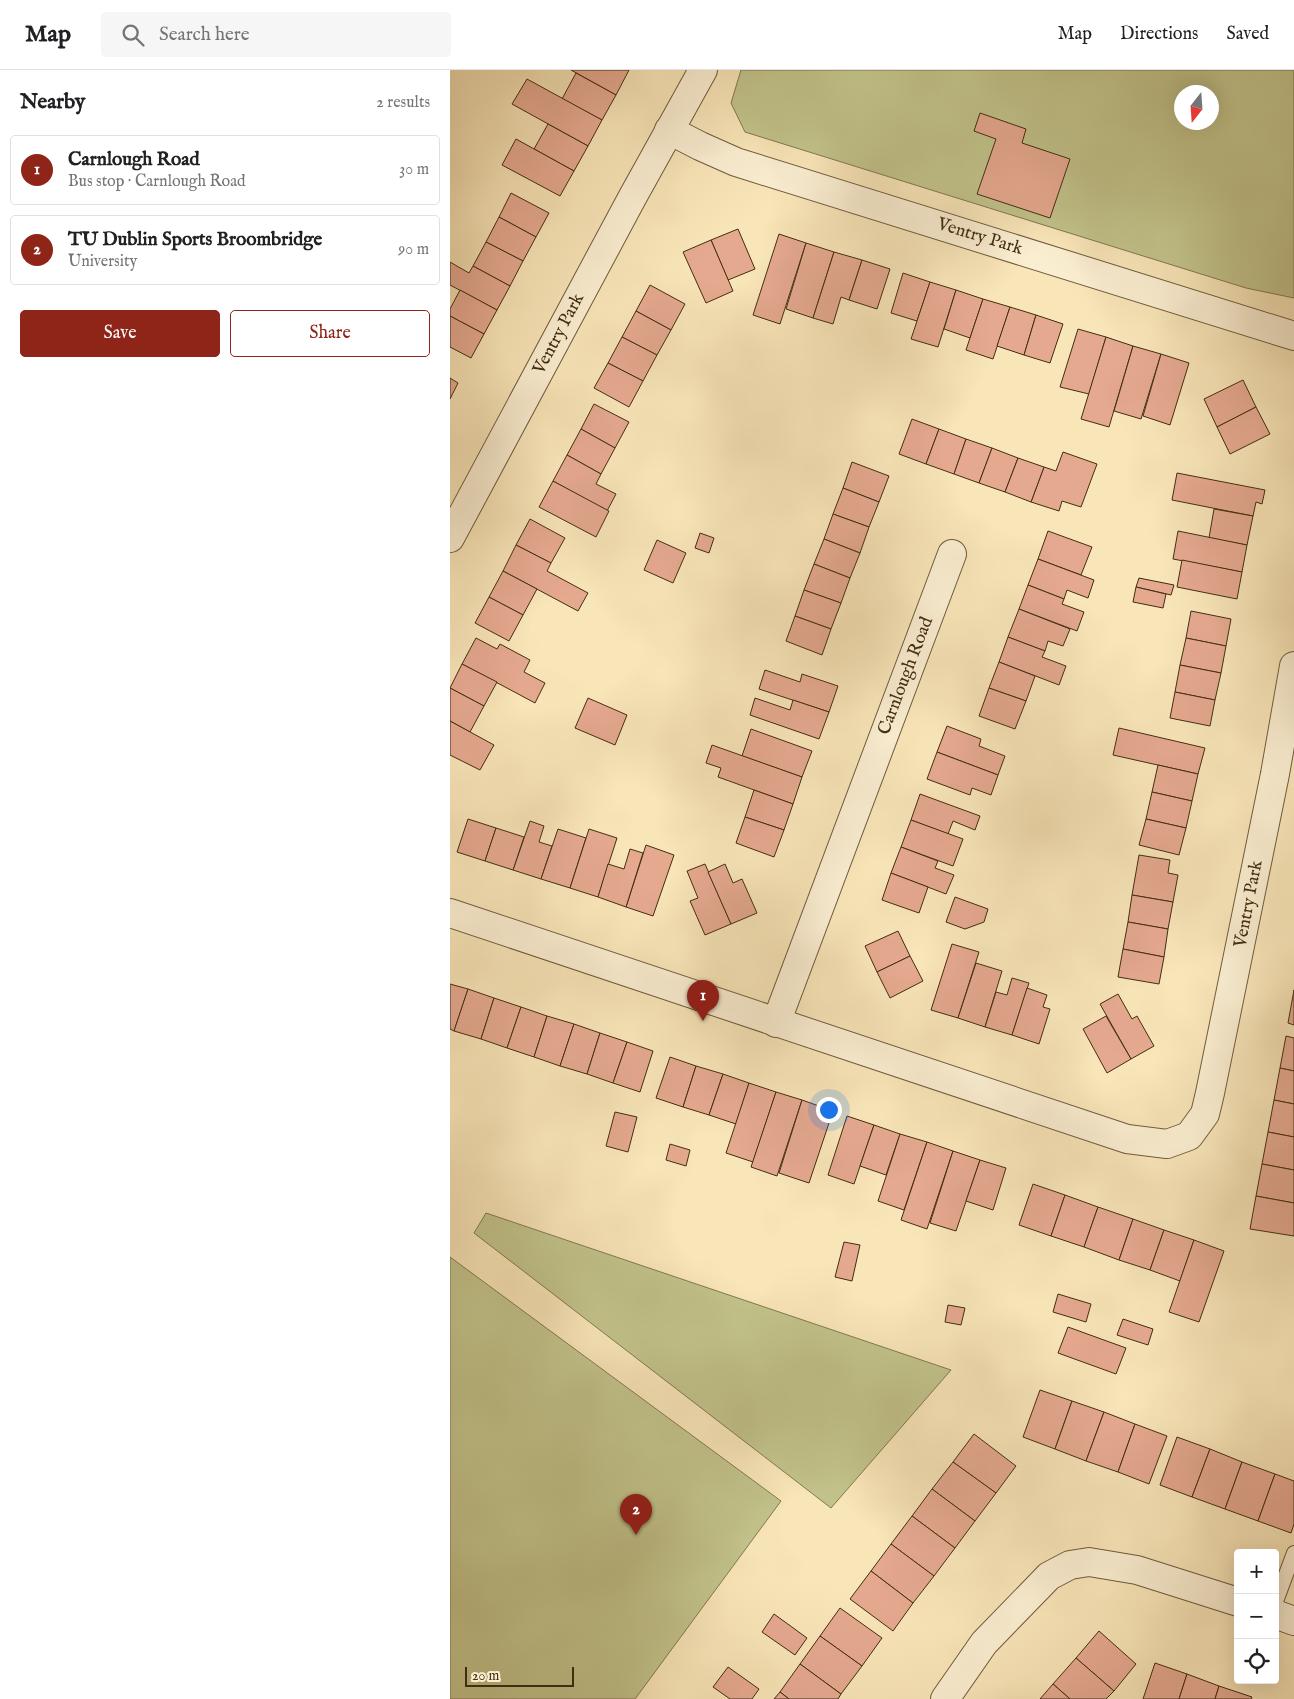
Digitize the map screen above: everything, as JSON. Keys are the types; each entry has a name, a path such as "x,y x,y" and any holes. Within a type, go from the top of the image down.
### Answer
{"street":[{"name":"Ventry Park","path":"450,538 669,130 704,70"},
{"name":"Ventry Park","path":"669,130 736,162 1294,336"},
{"name":"Carnlough Road","path":"776,1022 952,554"},
{"name":"Ventry Park","path":"776,1022 1127,1139 1166,1144 1189,1136 1204,1114 1210,1093 1275,774 1294,666"},
{"path":"450,913 776,1022"},
{"path":"945,1699 984,1643 1049,1576 1070,1565 1089,1562 1137,1570 1234,1601"},
{"path":"1279,1615 1294,1621"}],"lane":[{"path":"1279,1594 1294,1553"}],"green space":[{"path":"741,70 1294,70 1294,298 1246,288 745,132 731,103"},
{"path":"486,1213 951,1370 831,1508 474,1233"},
{"path":"450,1257 781,1501 635,1699 450,1699"}],"building":[{"path":"571,70 629,70 616,95"},
{"path":"576,73 616,95 602,120 562,99"},
{"path":"527,79 602,120 588,146 512,104"},
{"path":"980,113 1026,129 1022,143 1070,159 1050,218 977,194 996,139 974,131"},
{"path":"548,124 588,146 574,171 534,149"},
{"path":"516,139 574,171 560,196 502,165"},
{"path":"511,193 549,213 536,237 499,217"},
{"path":"499,217 536,237 523,261 486,242"},
{"path":"738,229 755,269 728,280 711,240"},
{"path":"779,234 806,243 780,324 753,315"},
{"path":"711,240 733,291 706,303 683,252"},
{"path":"486,242 523,261 510,286 473,266"},
{"path":"806,243 834,252 813,318 786,309"},
{"path":"834,252 862,260 849,300 841,297 833,324 813,318"},
{"path":"862,260 890,269 877,309 849,300"},
{"path":"450,262 469,273 473,266 510,286 497,310 450,285"},
{"path":"903,273 930,282 917,321 891,313"},
{"path":"930,282 956,290 938,347 911,339"},
{"path":"650,285 685,304 671,330 636,311"},
{"path":"460,290 497,310 484,334 450,316 450,309"},
{"path":"956,290 983,299 970,338 944,329"},
{"path":"983,299 1010,307 993,359 966,350"},
{"path":"1010,307 1036,315 1024,355 997,346"},
{"path":"636,311 671,330 657,355 622,337"},
{"path":"1036,315 1063,324 1050,363 1024,355"},
{"path":"450,316 484,334 471,358 450,347"},
{"path":"1078,329 1106,337 1089,394 1060,387"},
{"path":"622,337 657,355 643,381 608,363"},
{"path":"1106,337 1133,346 1109,427 1081,419"},
{"path":"1133,346 1161,354 1141,419 1114,411"},
{"path":"1161,354 1189,363 1170,425 1143,416"},
{"path":"608,363 643,381 629,407 594,388"},
{"path":"450,378 458,383 450,399"},
{"path":"1243,380 1256,407 1217,427 1204,399"},
{"path":"594,404 629,422 615,448 581,429"},
{"path":"1256,407 1270,434 1230,454 1217,427"},
{"path":"912,419 939,429 926,464 899,454"},
{"path":"581,429 615,448 601,474 567,455"},
{"path":"939,429 966,439 954,474 926,464"},
{"path":"966,439 992,448 979,483 954,474"},
{"path":"992,448 1018,458 1005,492 979,483"},
{"path":"1063,452 1097,464 1081,507 1062,501 1059,511 1031,502 1044,467 1056,471"},
{"path":"567,455 601,474 596,484 616,494 607,511 553,481"},
{"path":"1018,458 1044,467 1031,502 1005,492"},
{"path":"852,462 889,476 879,502 843,488"},
{"path":"1177,473 1265,490 1262,504 1256,502 1253,516 1172,500"},
{"path":"553,481 609,511 596,537 539,507"},
{"path":"843,488 879,502 869,527 833,514"},
{"path":"1214,509 1253,516 1247,545 1209,538"},
{"path":"833,514 869,527 860,553 824,539"},
{"path":"530,519 565,538 551,563 516,545"},
{"path":"1048,531 1092,547 1081,575 1038,559"},
{"path":"1178,531 1247,545 1242,572 1173,559"},
{"path":"700,533 714,538 709,553 695,548"},
{"path":"824,539 860,553 850,578 814,564"},
{"path":"657,540 686,553 673,583 644,570"},
{"path":"516,545 551,563 547,571 588,593 578,611 503,571"},
{"path":"1038,559 1094,580 1088,598 1067,590 1064,599 1028,585"},
{"path":"1182,560 1242,572 1237,599 1177,587"},
{"path":"814,564 850,578 841,603 804,590"},
{"path":"503,571 537,589 523,615 489,597"},
{"path":"1139,578 1174,585 1171,595 1136,587"},
{"path":"1028,585 1064,599 1062,604 1084,612 1077,631 1019,609"},
{"path":"1136,587 1166,594 1163,608 1133,602"},
{"path":"804,590 841,603 831,629 795,616"},
{"path":"489,597 523,615 509,641 475,623"},
{"path":"1019,609 1070,629 1063,646 1048,641 1045,651 1008,637"},
{"path":"1191,611 1231,619 1226,646 1186,638"},
{"path":"795,616 831,629 822,655 786,641"},
{"path":"1008,637 1045,651 1042,657 1066,666 1059,685 999,662"},
{"path":"476,638 497,649 500,644 530,660 524,672 545,683 535,703 462,664"},
{"path":"1186,638 1226,646 1221,673 1180,665"},
{"path":"999,662 1035,676 1026,701 989,688"},
{"path":"462,664 497,682 484,706 450,688"},
{"path":"1180,665 1221,673 1215,700 1175,692"},
{"path":"765,670 800,682 802,674 838,686 829,712 759,689"},
{"path":"450,688 484,706 470,732 450,721"},
{"path":"989,688 1026,701 1015,729 979,716"},
{"path":"1175,692 1215,700 1210,726 1170,718"},
{"path":"588,698 627,715 615,745 575,728"},
{"path":"755,698 790,710 793,700 829,712 819,739 750,715"},
{"path":"450,721 494,745 480,770 450,755"},
{"path":"947,726 981,739 979,746 1005,756 998,775 937,752"},
{"path":"1119,728 1205,748 1198,774 1113,755"},
{"path":"751,729 812,751 802,777 742,756"},
{"path":"712,745 802,777 793,804 718,777 721,768 706,763"},
{"path":"937,752 998,775 991,795 972,788 970,795 927,779"},
{"path":"1158,765 1198,774 1192,801 1152,792"},
{"path":"754,790 793,804 784,830 745,817"},
{"path":"1152,792 1192,801 1186,828 1146,819"},
{"path":"920,794 980,816 975,830 953,821 948,834 911,820"},
{"path":"745,817 784,830 774,857 736,843"},
{"path":"468,819 496,828 485,861 457,852"},
{"path":"1146,819 1186,828 1179,855 1139,845"},
{"path":"911,820 963,839 953,866 901,847"},
{"path":"530,821 544,826 539,842 552,846 541,879 513,870"},
{"path":"496,828 524,837 513,870 485,861"},
{"path":"558,829 586,838 570,888 541,879"},
{"path":"589,829 617,838 598,897 570,888"},
{"path":"646,845 674,855 653,916 626,907"},
{"path":"901,847 938,861 935,868 954,875 946,894 891,873"},
{"path":"630,849 643,853 626,907 598,897 608,864 624,869"},
{"path":"1139,855 1170,860 1168,873 1178,875 1173,902 1132,895"},
{"path":"705,864 731,924 705,935 690,901 698,898 687,871"},
{"path":"725,864 733,883 742,879 757,913 731,924 708,872"},
{"path":"891,873 928,887 919,913 882,900"},
{"path":"1132,895 1173,902 1168,929 1128,922"},
{"path":"955,897 988,909 984,922 965,929 946,922"},
{"path":"1128,922 1168,929 1164,957 1123,949"},
{"path":"898,931 910,956 877,972 865,946"},
{"path":"952,944 979,952 958,1018 931,1010"},
{"path":"1123,949 1164,957 1159,984 1118,977"},
{"path":"910,956 923,981 890,998 877,972"},
{"path":"976,963 1002,971 985,1027 958,1018"},
{"path":"1012,978 1029,983 1012,1035 985,1027 996,992 1007,995"},
{"path":"450,984 468,989 454,1031 450,1029"},
{"path":"1027,988 1047,995 1043,1007 1050,1009 1039,1044 1012,1035"},
{"path":"468,989 494,998 481,1039 454,1031"},
{"path":"1294,990 1294,1025 1288,1023"},
{"path":"1118,994 1132,1019 1137,1016 1154,1046 1131,1059 1100,1004"},
{"path":"494,998 521,1007 507,1048 481,1039"},
{"path":"521,1007 547,1016 534,1057 507,1048"},
{"path":"547,1016 574,1024 560,1066 534,1057"},
{"path":"1106,1016 1131,1059 1107,1073 1083,1029"},
{"path":"574,1024 600,1033 587,1074 560,1066"},
{"path":"600,1033 627,1042 613,1083 587,1074"},
{"path":"1286,1036 1294,1038 1294,1071 1280,1068"},
{"path":"627,1042 653,1051 640,1092 613,1083"},
{"path":"670,1057 696,1066 683,1107 656,1098"},
{"path":"696,1066 723,1074 709,1115 683,1107"},
{"path":"1280,1068 1294,1071 1294,1104 1274,1100"},
{"path":"723,1074 749,1083 736,1124 709,1115"},
{"path":"749,1083 776,1092 753,1162 726,1153"},
{"path":"776,1092 802,1100 777,1176 751,1167"},
{"path":"802,1100 833,1111 809,1183 779,1173"},
{"path":"1274,1100 1294,1104 1294,1137 1268,1132"},
{"path":"615,1112 637,1117 628,1152 606,1146"},
{"path":"847,1116 874,1125 854,1184 828,1175"},
{"path":"874,1125 900,1134 886,1175 860,1166"},
{"path":"1268,1132 1294,1137 1294,1170 1262,1164"},
{"path":"900,1134 927,1142 904,1210 878,1201"},
{"path":"927,1142 953,1151 927,1229 901,1220"},
{"path":"670,1144 690,1150 686,1166 666,1160"},
{"path":"953,1151 980,1160 956,1231 930,1223"},
{"path":"980,1160 1006,1168 993,1210 966,1201"},
{"path":"1262,1164 1294,1170 1294,1203 1256,1196"},
{"path":"1033,1184 1065,1195 1051,1236 1019,1225"},
{"path":"1065,1195 1098,1207 1084,1247 1051,1236"},
{"path":"1256,1196 1294,1203 1294,1236 1250,1229"},
{"path":"1098,1207 1133,1219 1119,1260 1084,1247"},
{"path":"1133,1219 1164,1230 1150,1270 1119,1260"},
{"path":"1164,1230 1194,1240 1180,1281 1150,1270"},
{"path":"1194,1240 1224,1251 1199,1322 1169,1312"},
{"path":"844,1242 860,1245 852,1281 835,1277"},
{"path":"1058,1294 1091,1304 1086,1322 1053,1312"},
{"path":"948,1305 965,1308 961,1325 945,1322"},
{"path":"1123,1319 1153,1329 1148,1345 1117,1335"},
{"path":"1068,1327 1126,1348 1116,1374 1058,1353"},
{"path":"1040,1390 1072,1401 1055,1449 1023,1437"},
{"path":"1072,1401 1104,1412 1086,1461 1055,1449"},
{"path":"1104,1412 1135,1424 1118,1472 1086,1461"},
{"path":"1135,1424 1167,1436 1149,1484 1118,1472"},
{"path":"974,1434 1016,1466 996,1493 953,1462"},
{"path":"1177,1437 1210,1449 1192,1497 1160,1485"},
{"path":"1210,1449 1242,1462 1225,1509 1192,1497"},
{"path":"953,1462 996,1493 975,1521 932,1489"},
{"path":"1242,1462 1275,1474 1258,1521 1225,1509"},
{"path":"1275,1474 1294,1481 1294,1524 1291,1533 1258,1521"},
{"path":"932,1489 975,1521 955,1548 912,1516"},
{"path":"912,1516 955,1548 934,1576 891,1544"},
{"path":"891,1544 934,1576 913,1603 871,1571"},
{"path":"871,1571 913,1603 893,1631 850,1599"},
{"path":"840,1608 882,1638 862,1666 820,1636"},
{"path":"774,1614 807,1638 795,1655 762,1632"},
{"path":"1099,1631 1136,1664 1114,1691 1076,1658"},
{"path":"820,1636 862,1666 841,1694 800,1664"},
{"path":"1076,1658 1114,1691 1106,1699 1070,1699 1053,1684"},
{"path":"1155,1663 1187,1674 1179,1699 1143,1699"},
{"path":"800,1664 841,1694 838,1699 789,1699 780,1692"},
{"path":"728,1667 759,1689 752,1699 730,1699 713,1687"},
{"path":"1187,1674 1219,1686 1215,1699 1179,1699"},
{"path":"1053,1684 1070,1699 1040,1699"},
{"path":"1219,1686 1252,1697 1251,1699 1215,1699"},
{"path":"780,1692 789,1699 774,1699"}],"place":[{"name":"Carnlough Road","path":"703,1021"},
{"name":"TU Dublin Sports Broombridge","path":"636,1535"}]}
